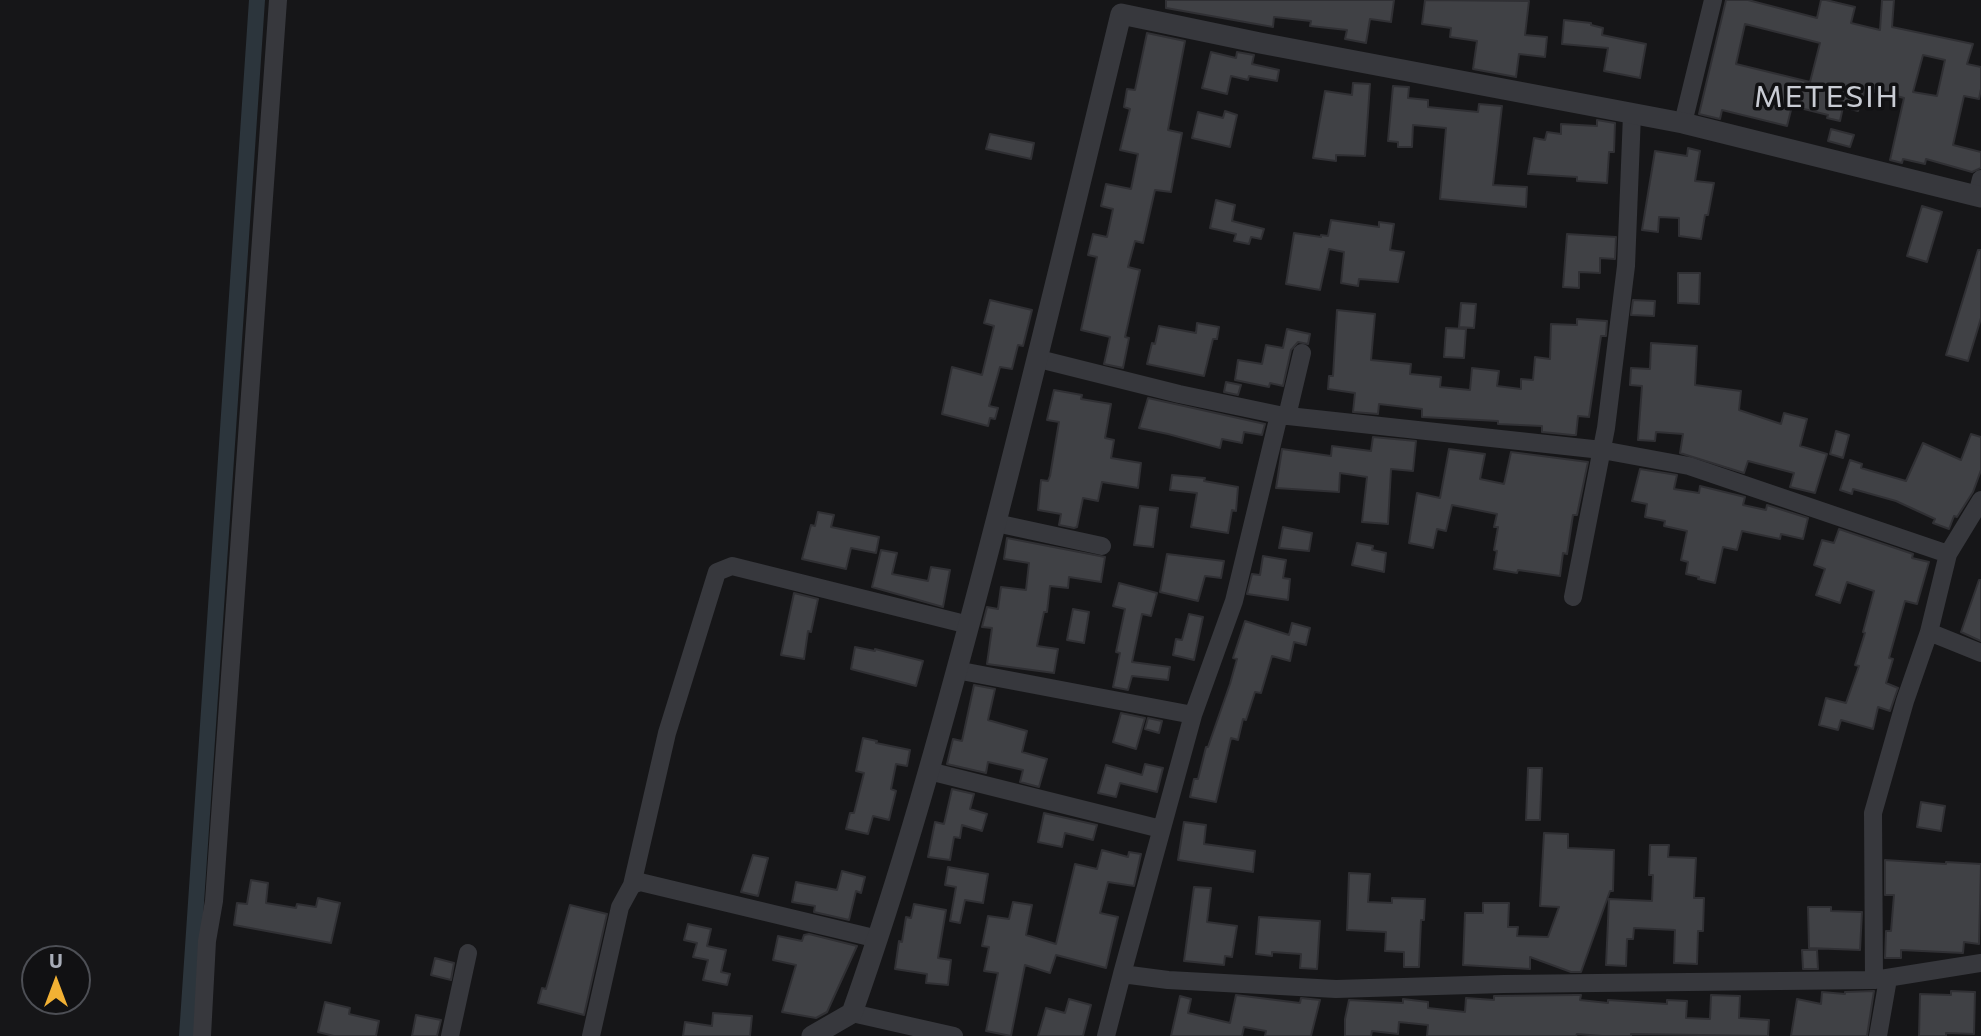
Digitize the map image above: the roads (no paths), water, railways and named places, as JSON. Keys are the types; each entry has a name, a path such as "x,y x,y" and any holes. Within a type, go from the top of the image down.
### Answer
{"street":[{"path":"202,1036 278,0"},
{"path":"1683,123 1713,0"},
{"path":"812,1036 852,1013 878,939 929,771 1039,359 1122,7 1683,123 1980,190"},
{"path":"1573,597 1602,450 1626,266 1632,114"},
{"path":"1106,1036 1193,715 1234,601 1302,353"},
{"path":"1039,359 1179,394 1283,416 1602,450 1689,466 1948,554"},
{"path":"1878,1036 1881,980 1874,813 1905,702 1929,632 1948,554 1981,500"},
{"path":"996,523 1102,546"},
{"path":"591,1036 620,907 632,885 667,733 717,572 732,566 969,625"},
{"path":"1929,632 1981,653"},
{"path":"956,670 1193,715"},
{"path":"929,771 1161,829"},
{"path":"632,885 640,882 878,939"},
{"path":"450,1036 468,953"},
{"path":"1122,974 1168,980 1336,989 1504,984 1881,980 1981,963"},
{"path":"852,1013 954,1036"}],"waterway":[{"path":"187,1036 257,0"}],"district":[{"name":"METESIH","path":"1827,97"}]}
